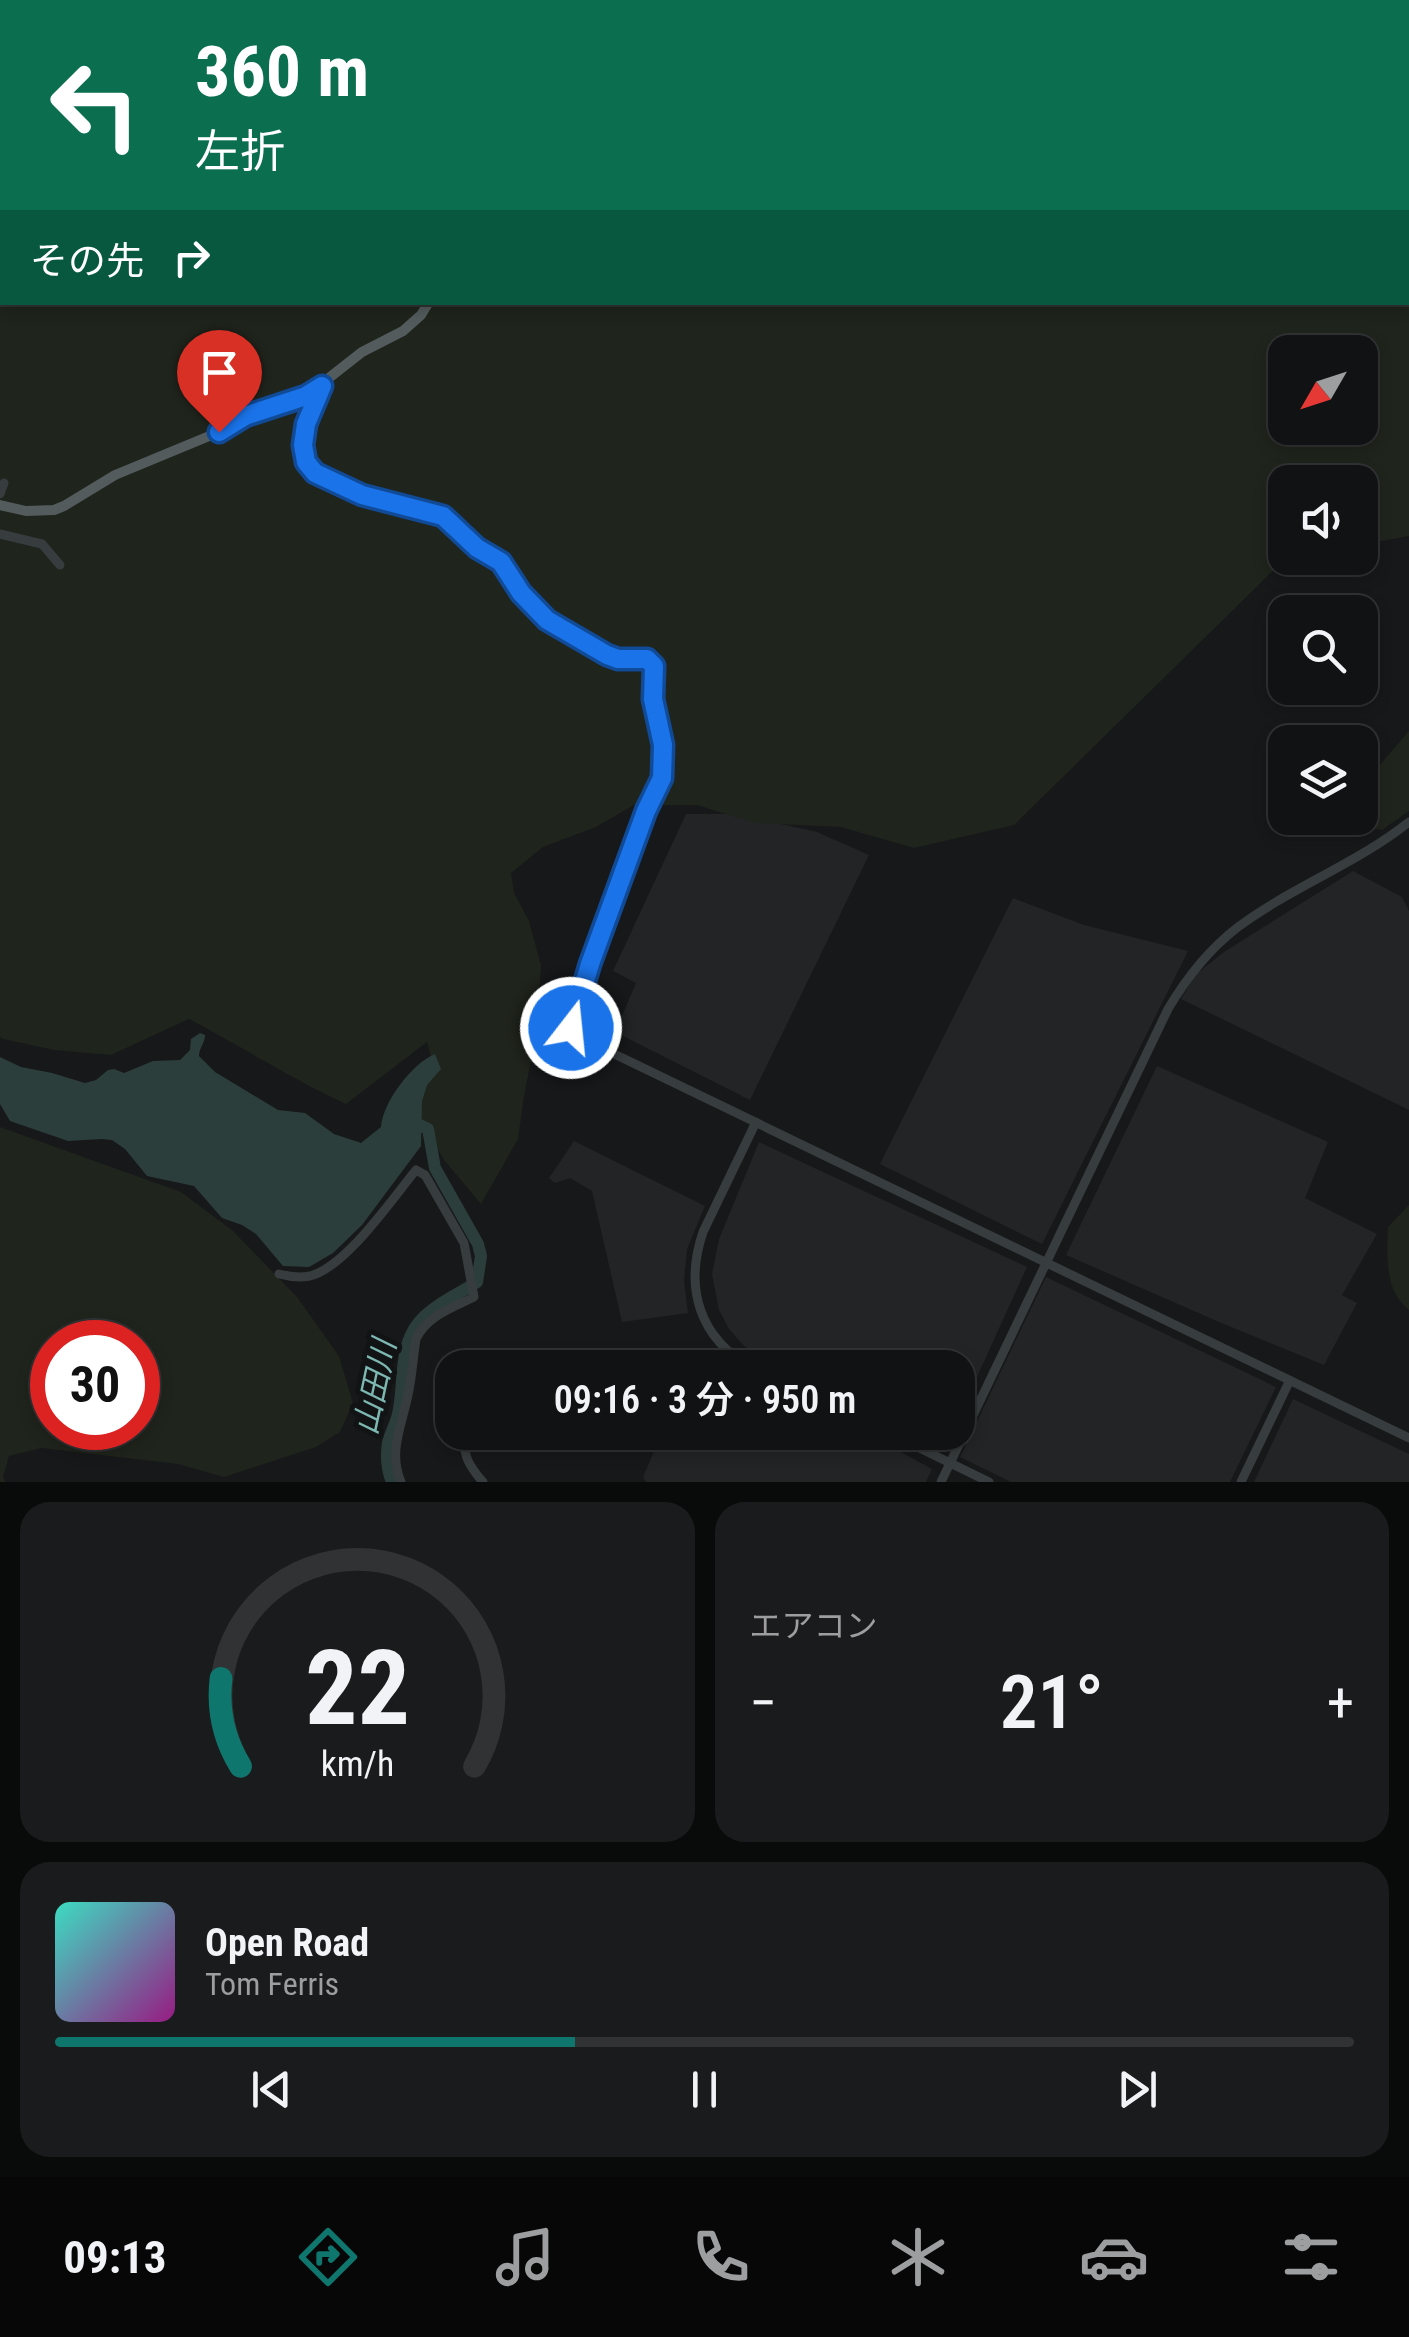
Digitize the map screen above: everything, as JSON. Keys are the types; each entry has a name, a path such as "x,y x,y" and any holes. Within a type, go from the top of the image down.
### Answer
{"main road":[{"path":"0,505 26,512 54,510 114,475 219,432 245,416 306,396 362,352 402,331 427,305"}],"street":[{"path":"322,386 306,424 303,445 306,462 315,473 362,495 443,516 477,548 501,562 521,593 547,620 607,655 647,659 654,666 653,699 663,745 662,778 646,811 590,964 571,1028 577,1036 1409,1438"},
{"path":"0,534 42,544 60,565"},
{"path":"940,1482 1168,1009 1190,973 1239,926 1382,843 1409,822"},
{"path":"727,1350 704,1320 694,1282 697,1250 756,1122"},
{"path":"279,1274 292,1278 314,1275 337,1261 416,1170 424,1176 464,1242 474,1297 432,1319 416,1339 394,1453 401,1482"},
{"path":"1240,1482 1290,1380"},
{"path":"465,1450 468,1465 483,1482"},
{"path":"923,1450 989,1482"}],"shaded area":[{"path":"0,305 1409,305 1409,536 1378,542 1378,465 1268,465 1269,575 1014,825 914,848 841,827 755,823 697,805 634,805 596,827 543,847 511,873 514,893 529,921 541,965 537,1030 518,1139 481,1204 444,1160 420,1117 414,1094 431,1057 427,1042 346,1104 189,1019 111,1055 54,1050 0,1037"},
{"path":"1409,731 1409,811 1382,830 1378,830 1378,767"},
{"path":"686,814 736,814 817,832 869,855 750,1100 615,1032 636,983 613,971"},
{"path":"1353,871 1402,897 1409,911 1409,1110 1181,999 1195,975 1224,952"},
{"path":"1013,898 1084,925 1188,951 1042,1244 880,1164"},
{"path":"200,1033 205,1035 199,1056 215,1072 278,1110 305,1113 334,1134 361,1143 381,1127 400,1084 435,1054 441,1069 427,1085 422,1101 421,1146 362,1225 333,1253 309,1267 283,1266 256,1234 222,1218 194,1186 147,1176 125,1149 112,1140 68,1141 10,1121 0,1104 0,1057 21,1067 85,1083 108,1070 124,1073 153,1061 180,1060 190,1050 191,1039"},
{"path":"1157,1066 1328,1142 1305,1198 1377,1234 1342,1295 1357,1303 1324,1365 1066,1255"},
{"path":"0,1127 181,1192 232,1230 297,1297 339,1356 353,1403 340,1432 316,1447 224,1477 178,1464 58,1450 160,1450 160,1320 30,1320 33,1450 9,1456 5,1482 0,1482"},
{"path":"574,1141 705,1206 687,1249 684,1281 688,1313 622,1322 592,1191 570,1178 555,1183 549,1178"},
{"path":"759,1142 1027,1267 975,1382 975,1350 751,1350 729,1329 719,1310 712,1274 719,1239"},
{"path":"1409,1205 1409,1310 1391,1283 1387,1249 1388,1227"},
{"path":"1046,1277 1276,1387 1230,1482 1011,1482 960,1457 963,1450 975,1450 975,1426"},
{"path":"1293,1399 1409,1454 1409,1482 1254,1482"},
{"path":"655,1450 897,1450 932,1469 926,1482 646,1482 643,1477"}],"waterway":[{"name":"山田川","path":"392,1482 387,1448 398,1414 403,1366 412,1332 439,1305 477,1282 481,1256 435,1168 428,1129 409,1120"}],"route":[{"path":"219,432 245,416 306,396 322,386 306,424 303,445 306,462 315,473 362,495 443,516 477,548 501,562 521,593 547,620 607,655 647,659 654,666 652,688 663,745 662,778 646,811 590,964 571,1028"}]}
